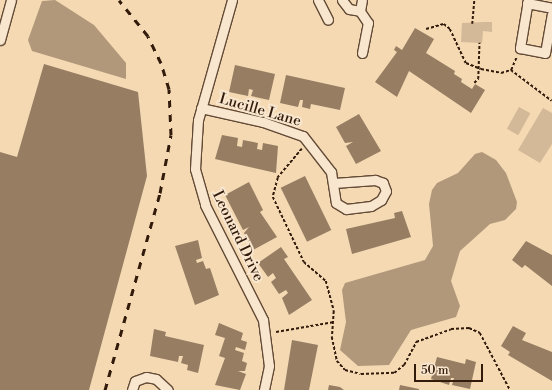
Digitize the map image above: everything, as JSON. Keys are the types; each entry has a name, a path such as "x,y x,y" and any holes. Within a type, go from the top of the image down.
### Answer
{"street":[{"path":"0,40 11,0"},
{"name":"Leonard Drive","path":"232,0 201,108 195,169 205,205 263,320 269,366 264,390"},
{"path":"318,0 328,20"},
{"path":"342,0 349,10 360,11"},
{"path":"362,0 360,11 368,23 362,52"},
{"path":"552,8 527,2 520,48 545,53 552,15"},
{"name":"Lucille Lane","path":"201,108 263,122 303,136 331,172 334,183 336,203 346,209 371,206 381,200 386,191 383,183 375,180 334,183"},
{"path":"132,390 135,381 146,377 156,379 168,390"}],"path":[{"path":"472,24 474,0"},
{"path":"426,29 444,24 450,29 466,63 479,68 501,72 511,70 552,101"},
{"path":"474,83 479,68 479,43"},
{"path":"511,70 520,48"},
{"path":"303,148 278,178 273,197 304,262 326,281 334,322 332,336 337,361 345,370 382,376 394,373 404,365 416,342 451,329 469,328 480,333 510,390"},
{"path":"276,332 334,322"}],"shaded area":[{"path":"55,0 94,25 126,63 126,79 32,51 28,40 42,1"},
{"path":"492,22 492,32 483,31 482,43 461,42 462,23"},
{"path":"519,107 530,113 518,135 507,129"},
{"path":"543,108 552,113 552,144 540,163 518,150"},
{"path":"482,152 496,160 506,173 517,202 516,209 505,220 490,224 460,251 451,281 460,306 456,317 411,330 389,365 358,366 340,350 346,322 342,290 345,283 425,260 433,246 429,204 432,190 437,183 458,173 475,154"}],"building":[{"path":"415,28 434,39 426,53 455,71 454,74 462,79 461,82 472,89 475,84 485,90 471,113 409,71 397,97 375,82 397,52 394,50 396,46 402,50"},
{"path":"44,64 138,92 147,176 89,390 0,390 0,152 17,157"},
{"path":"235,65 275,74 269,100 251,96 253,90 249,89 248,96 229,92"},
{"path":"286,75 345,88 340,110 311,104 310,109 302,107 303,100 300,100 298,107 280,103"},
{"path":"359,114 381,151 356,164 346,146 353,142 345,143 336,127"},
{"path":"222,135 238,138 237,146 242,147 243,140 258,143 257,149 262,150 263,143 278,146 276,173 215,159"},
{"path":"305,176 331,230 307,242 281,188"},
{"path":"249,182 263,210 260,212 277,237 253,250 244,233 249,227 243,230 225,195"},
{"path":"402,211 411,237 352,254 346,229 395,218 394,213"},
{"path":"198,240 202,258 196,260 197,263 203,261 206,269 210,268 219,295 195,305 175,246"},
{"path":"526,241 552,255 552,286 525,265 522,268 512,260"},
{"path":"281,247 288,257 284,259 312,300 289,315 282,298 288,293 286,290 279,294 271,282 276,278 273,273 268,277 258,263"},
{"path":"219,323 243,333 241,340 247,342 245,350 236,347 235,350 244,353 242,361 247,363 245,371 238,371 246,374 240,390 215,385 225,358 219,356 225,338 215,335"},
{"path":"513,326 526,333 522,340 552,352 552,381 508,355 510,352 501,346"},
{"path":"154,329 166,332 165,336 204,345 198,373 187,370 188,365 181,363 183,356 179,356 178,362 150,356"},
{"path":"292,340 318,345 309,390 284,390"},
{"path":"437,357 465,364 466,359 476,362 470,389 452,385 454,378 451,378 449,385 431,379"},
{"path":"329,385 340,387 344,390 328,390"},
{"path":"400,385 419,389 419,390 399,390"}],"railway":[{"path":"105,390 160,193 171,135 169,89 161,63 148,36 119,0"}]}
